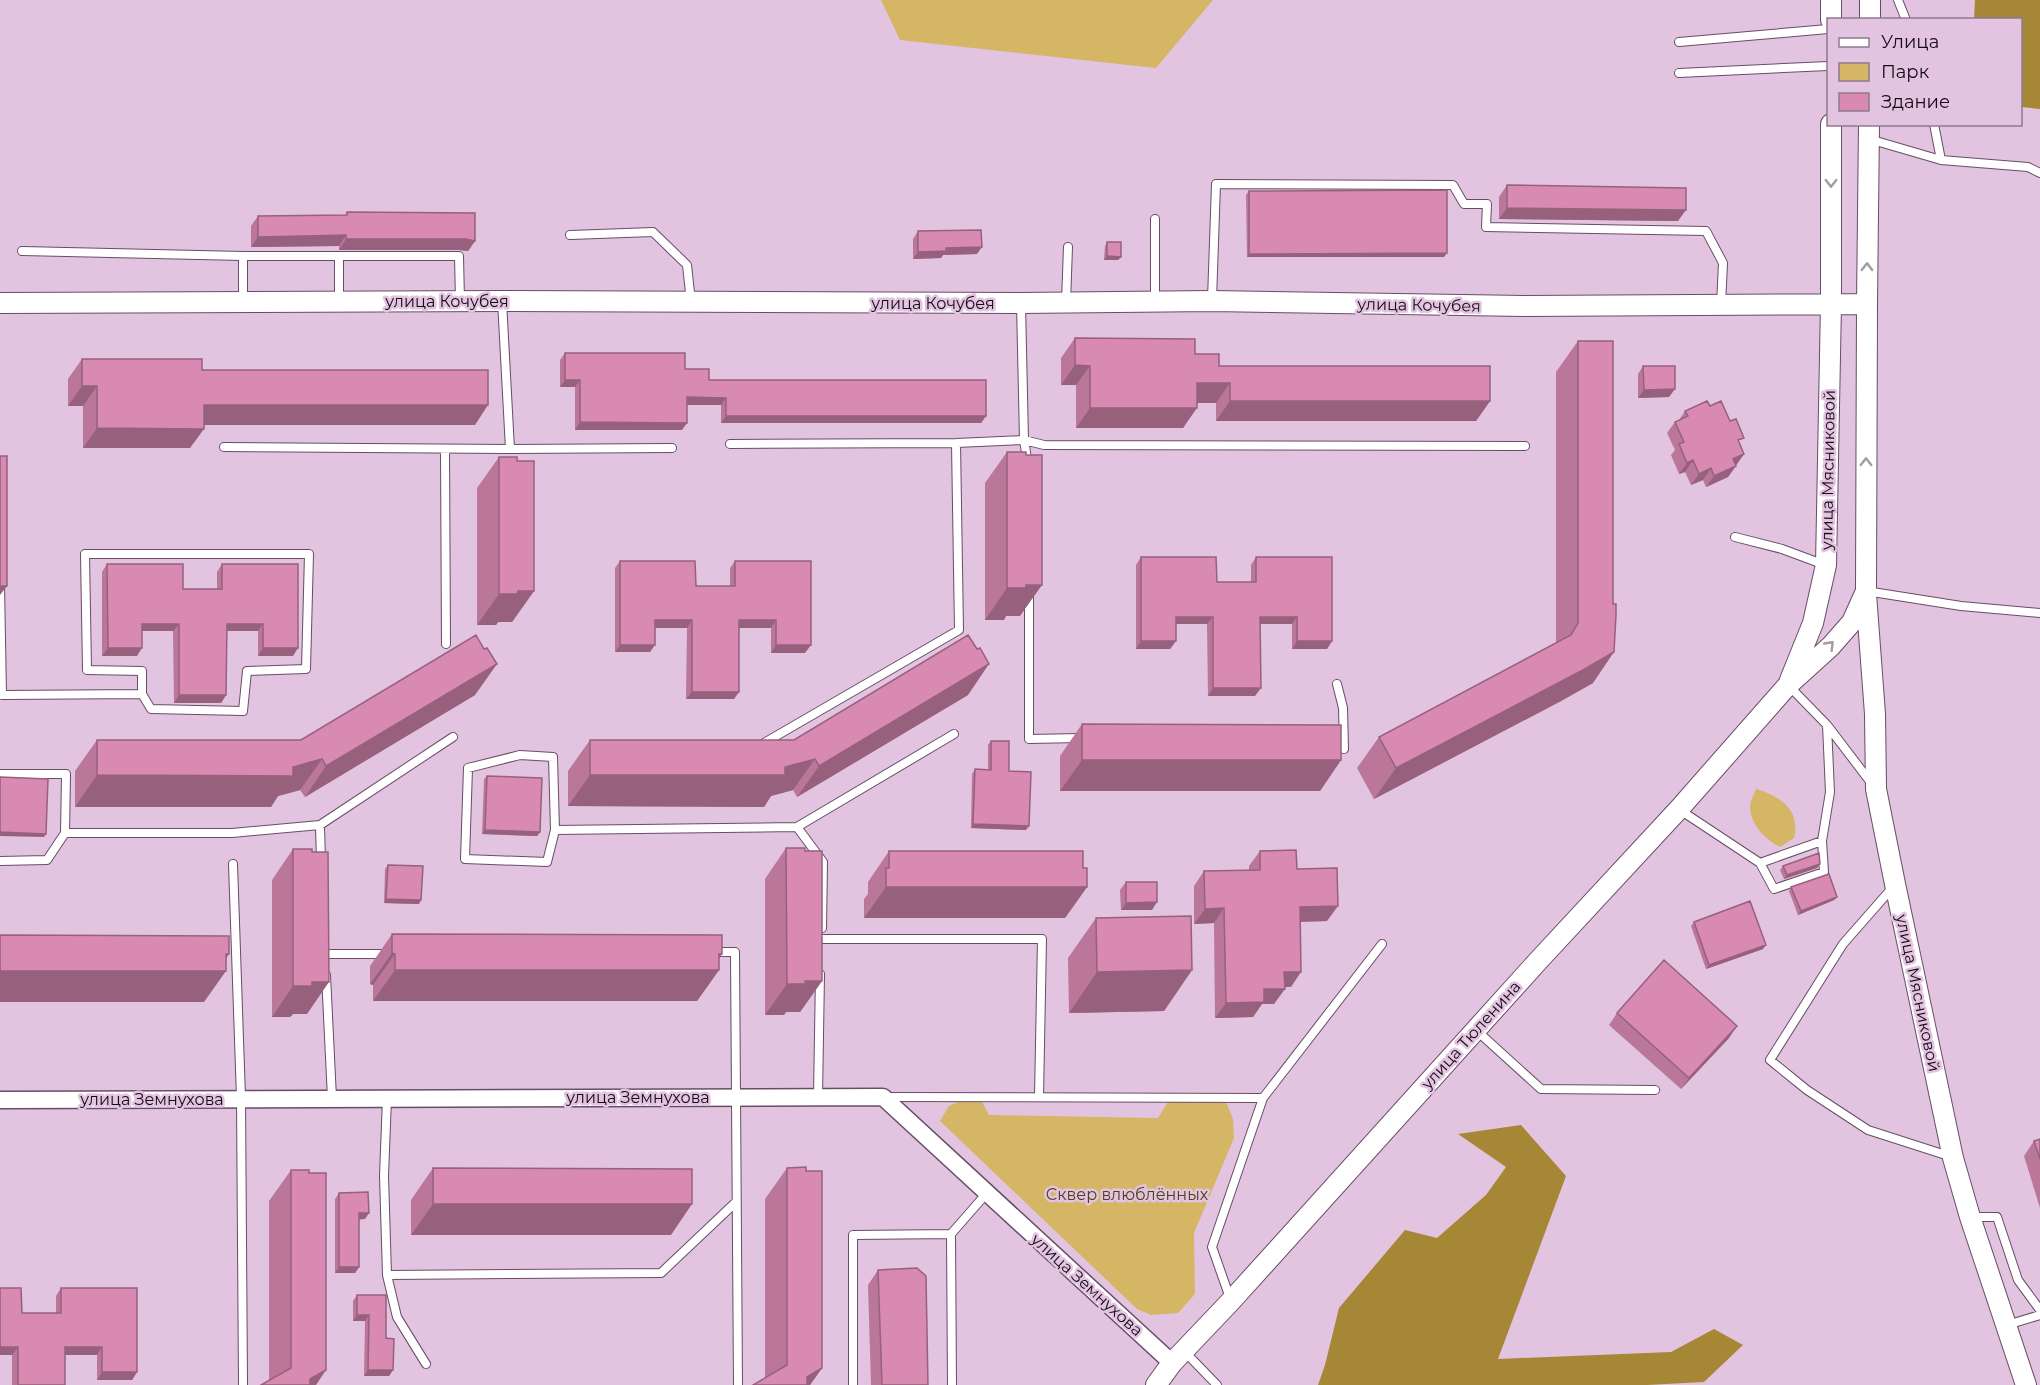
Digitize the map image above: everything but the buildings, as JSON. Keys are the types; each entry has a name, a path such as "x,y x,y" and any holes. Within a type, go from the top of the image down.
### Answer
{"street":[{"path":"1831,0 1831,18"},
{"path":"1870,0 1870,18"},
{"name":"улица Мясниковой","path":"1788,685 1813,624 1826,565 1831,303 1831,126"},
{"name":"улица Мясниковой","path":"1869,132 1866,591 1875,714 1876,789 1894,885 1953,1158 1970,1217 2026,1385"},
{"name":"улица Кочубея","path":"0,303 1212,301 1525,306 1867,304"},
{"name":"улица Мясниковой","path":"1788,685 1831,646 1852,622 1866,591"},
{"name":"улица Тюленина","path":"1156,1385 1178,1357 1679,809 1788,685"},
{"name":"улица Земнухова","path":"0,1100 883,1097 986,1194 1178,1357"}],"lane":[{"path":"1898,0 1904,18"},
{"path":"1679,42 1827,29"},
{"path":"1679,73 1827,66"},
{"path":"1934,126 1941,160"},
{"path":"1869,132 1941,160 2028,167 2040,173"},
{"path":"1212,301 1216,184 1453,185 1464,204 1487,204 1486,227 1706,231 1723,263 1721,306"},
{"path":"1155,219 1155,301"},
{"path":"570,235 653,232 687,265 690,302"},
{"path":"1066,302 1068,248"},
{"path":"22,251 243,256 459,256 460,301"},
{"path":"243,256 243,302"},
{"path":"339,256 339,301"},
{"path":"502,301 510,449"},
{"path":"1021,303 1024,440 1029,470"},
{"path":"730,444 1024,440 1044,445 1525,446"},
{"path":"764,743 959,630 956,442"},
{"path":"225,447 672,448"},
{"path":"445,449 446,644"},
{"path":"1735,537 1782,549 1826,565"},
{"path":"85,554 309,554 306,669 247,671 243,711 151,709 142,694 142,671 87,670 85,554"},
{"path":"0,571 2,695 142,694"},
{"path":"1029,586 1032,667 1029,739 1086,738"},
{"path":"1866,591 1961,606 2040,613"},
{"path":"1325,742 1344,749 1343,708 1337,684"},
{"path":"1788,685 1827,725 1876,789"},
{"path":"1679,809 1760,863 1774,889 1824,872 1822,841 1830,792 1827,725"},
{"path":"555,830 797,827 954,734"},
{"path":"65,833 232,833 320,825 453,737"},
{"path":"519,755 553,757 555,830 547,862 465,859 468,768 519,755"},
{"path":"0,774 66,774 65,833 47,860 0,861"},
{"path":"320,825 322,878"},
{"path":"797,827 823,862 821,950"},
{"path":"1760,863 1822,841"},
{"path":"233,864 241,1098 243,1385"},
{"path":"1894,885 1843,944 1770,1060 1807,1090 1868,1130 1953,1158"},
{"path":"821,939 1042,939 1039,1097"},
{"path":"325,944 332,1098"},
{"path":"1231,1301 1212,1248 1263,1098 1382,944"},
{"path":"224,951 236,951"},
{"path":"702,952 735,951 738,1385"},
{"path":"325,954 400,954"},
{"path":"818,1096 821,962"},
{"path":"1476,1030 1541,1089 1655,1090"},
{"path":"387,1097 384,1176 387,1275 397,1317 426,1364"},
{"path":"883,1097 1263,1098"},
{"path":"952,1385 951,1234 986,1194"},
{"path":"387,1275 662,1273 736,1202"},
{"path":"1970,1217 1997,1217 2018,1280 2040,1313 2007,1325"},
{"path":"853,1385 854,1235 951,1234"},
{"path":"1178,1357 1217,1385"}],"green space":[{"path":"881,0 1213,0 1156,68 900,40"},
{"path":"1756,789 1780,800 1791,812 1795,828 1794,838 1780,847 1765,836 1753,820 1750,806"},
{"name":"Сквер влюблённых","path":"964,1099 982,1102 989,1115 1158,1118 1168,1102 1226,1102 1233,1119 1234,1138 1194,1233 1195,1294 1178,1313 1151,1315 1137,1309 940,1121 949,1106"}],"shaded area":[{"path":"1975,0 2040,0 2040,109 2022,107 2022,18 1974,18"},
{"path":"1521,1125 1566,1176 1498,1359 1671,1352 1714,1329 1743,1345 1704,1382 1647,1385 1318,1385 1339,1308 1405,1230 1437,1238 1486,1195 1506,1167 1458,1134"}]}
